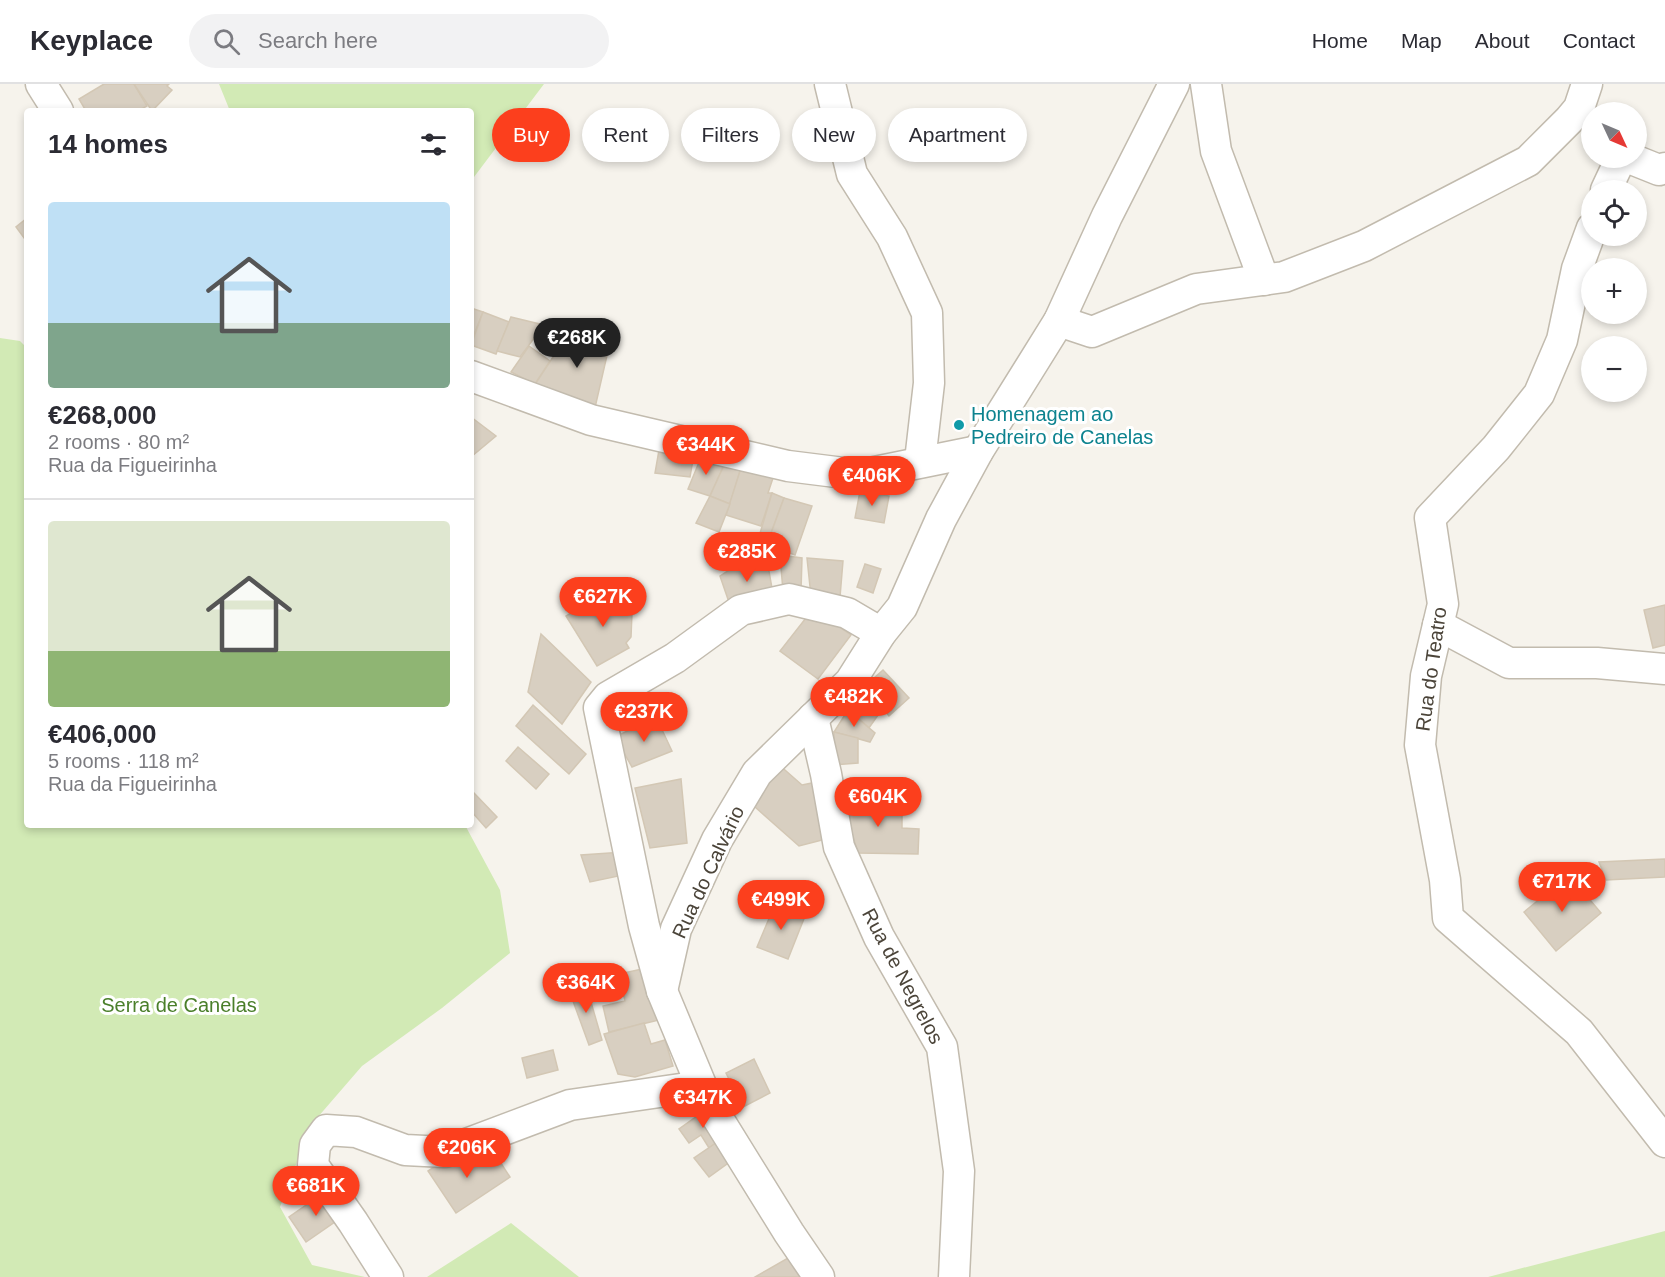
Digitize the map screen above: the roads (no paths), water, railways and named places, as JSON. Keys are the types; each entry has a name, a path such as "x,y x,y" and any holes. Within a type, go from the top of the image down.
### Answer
{"street":[{"path":"40,84 56,108"},
{"path":"830,84 852,174 892,237 927,313 929,383 921,461"},
{"name":"Rua do Calvário","path":"662,991 676,929 717,840 757,773 850,682 881,633 902,607 941,519 978,451 1059,321 1107,216 1174,84"},
{"path":"1206,84 1216,151 1264,280"},
{"path":"1059,321 1092,332 1196,289 1284,277 1364,246 1527,161 1581,109"},
{"path":"1647,165 1659,170 1665,168"},
{"name":"Rua do Teatro","path":"1585,246 1577,269 1562,340 1539,394 1496,448 1430,518 1443,604 1426,676 1420,745 1445,880 1448,918 1579,1032 1665,1142"},
{"path":"474,377 591,420 788,466 860,475 978,451"},
{"path":"819,1277 715,1114 662,991 644,926 599,708 608,697 675,658 741,610 789,599 847,613 881,633"},
{"path":"1438,625 1509,663 1597,663 1665,669"},
{"name":"Rua de Negrelos","path":"813,718 839,847 879,937 942,1047 959,1171 954,1277"},
{"path":"388,1277 314,1165 315,1145 326,1130 356,1132 405,1150 445,1152 570,1105 701,1086"}],"place":[{"name":"Homenagem ao Pedreiro de Canelas","path":"959,425"}],"park label":[{"name":"Serra de Canelas","path":"179,1005"}]}
